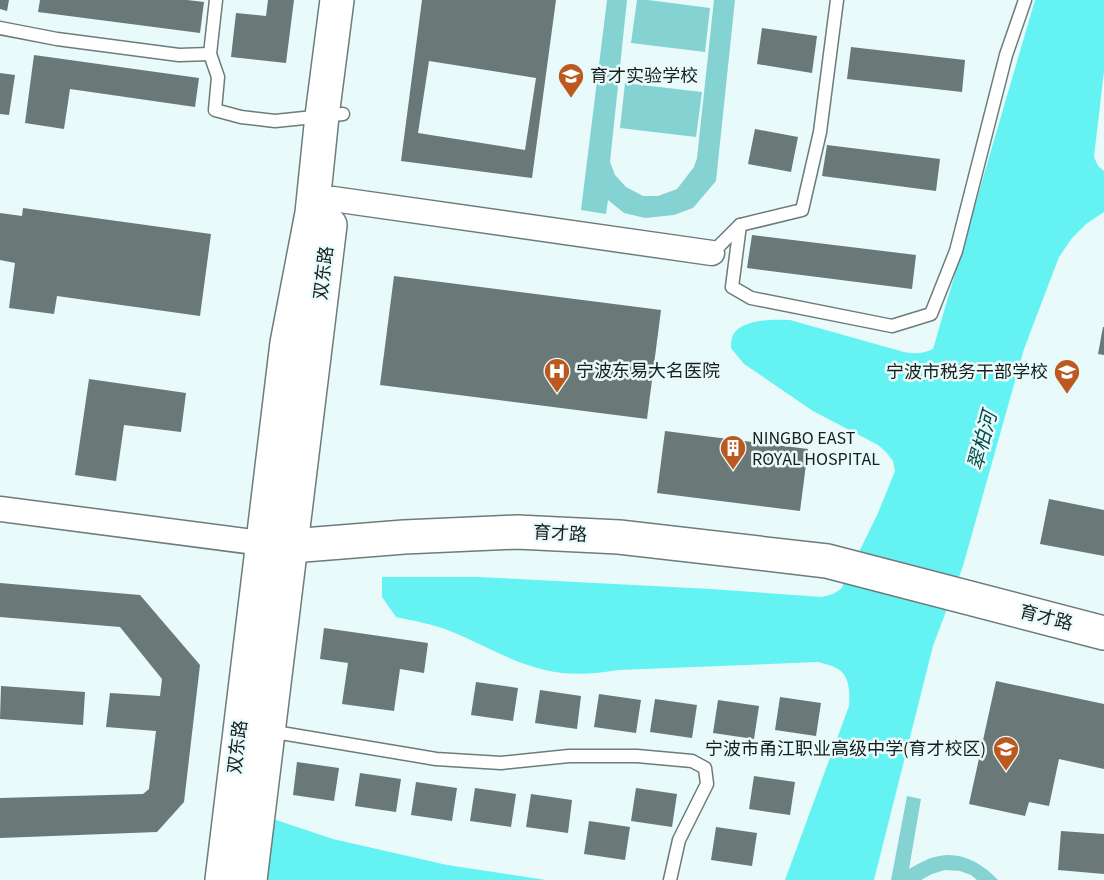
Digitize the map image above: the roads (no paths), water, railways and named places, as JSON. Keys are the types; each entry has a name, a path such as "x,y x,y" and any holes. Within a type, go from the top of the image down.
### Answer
{"main road":[{"name":"双东路","path":"222,880 333,199 337,0"},
{"name":"双东路","path":"250,880 268,731 287,343 357,0"},
{"name":"育才路","path":"277,545 517,532 619,537 827,561 1104,633"}],"street":[{"path":"333,199 712,253"},
{"path":"0,509 277,545"}],"lane":[{"path":"216,0 210,54 218,77 215,110 241,117 275,121 333,115"},
{"path":"712,253 740,225 802,210 820,132 837,0"},
{"path":"740,225 732,287 751,298 892,326 932,314 956,251 1006,55 1025,0"},
{"path":"0,28 57,39 179,55 210,54"},
{"path":"268,731 436,759 501,763 569,756 637,756 692,761 705,768 707,784 679,840 670,880"}],"water":[{"name":"翠柏河","path":"1035,0 1104,0 1104,71 1094,157 1098,166 1104,171 1104,212 1086,224 1072,238 1059,257 1024,349 963,566 933,646 874,880 785,880 849,706 847,681 842,672 818,662 619,670 582,674 554,672 532,667 444,629 396,617 382,597 382,577 479,577 822,597 841,589 878,513 895,471 893,461 878,445 813,411 744,364 731,348 732,338 735,332 748,324 766,320 790,320 904,352 918,353 933,349"},
{"path":"273,819 333,839 447,865 546,880 263,880"}],"place":[{"name":"育才实验学校","path":"571,99"},
{"name":"宁波东易大名医院","path":"557,394"},
{"name":"宁波市税务干部学校","path":"1067,395"},
{"name":"NINGBO EAST ROYAL HOSPITAL","path":"733,471"},
{"name":"宁波市甬江职业高级中学(育才校区)","path":"1006,772"}]}
